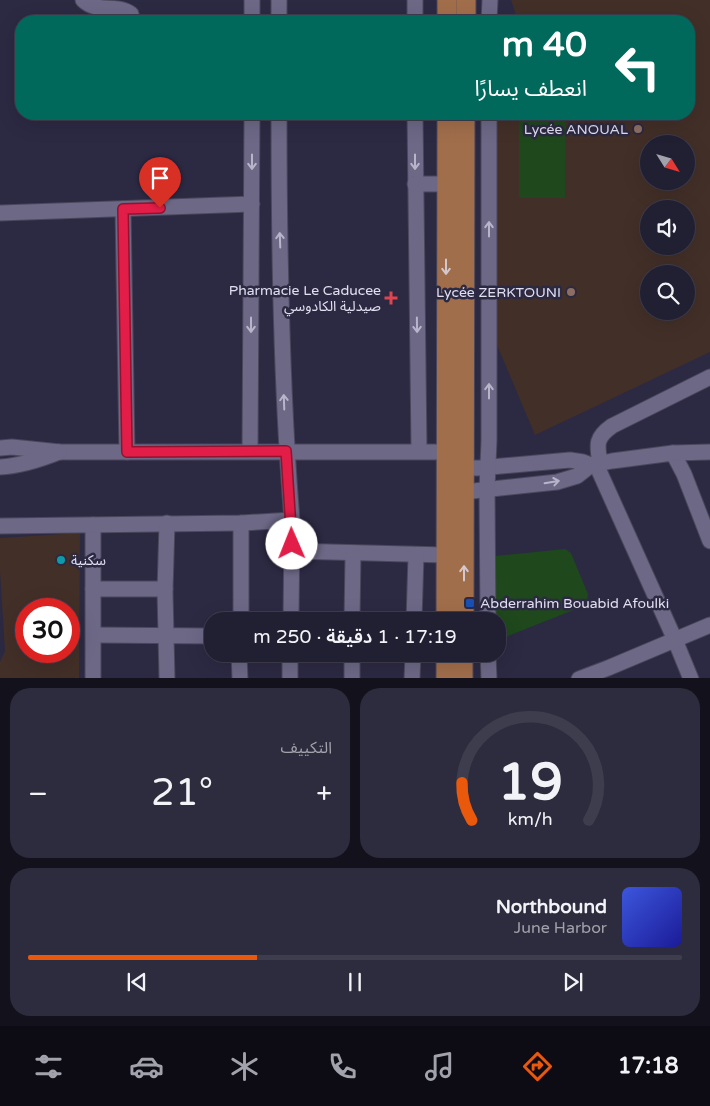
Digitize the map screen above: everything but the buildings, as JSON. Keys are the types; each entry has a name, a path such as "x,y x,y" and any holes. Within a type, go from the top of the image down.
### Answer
{"main road":[{"path":"447,0 447,15"},
{"path":"466,0 466,15"},
{"path":"447,120 452,463 464,491 464,612"},
{"path":"446,612 446,494 452,463 465,120"},
{"path":"446,662 446,678"},
{"path":"463,678 464,662"}],"street":[{"path":"83,0 94,8 126,10 132,15"},
{"path":"252,0 252,15"},
{"path":"279,0 279,15"},
{"path":"416,0 416,15"},
{"path":"490,0 490,15"},
{"path":"250,451 252,120"},
{"path":"279,120 279,225 286,451 292,520 291,612"},
{"path":"415,120 419,450"},
{"path":"488,612 490,120"},
{"path":"415,184 447,184"},
{"path":"0,213 252,204"},
{"path":"123,209 127,452"},
{"path":"691,678 676,640 596,464 597,446 602,433 612,426 710,377"},
{"path":"0,448 17,447 60,452 419,450 452,463 488,467 570,460 596,464 673,453 710,452"},
{"path":"0,467 30,463 60,452"},
{"path":"673,453 684,474 710,541"},
{"path":"446,494 557,482 577,476 596,464"},
{"path":"0,526 241,523 292,520"},
{"path":"167,523 165,589 167,678"},
{"path":"241,523 241,612"},
{"path":"93,525 93,678"},
{"path":"292,551 445,555"},
{"path":"352,612 353,553"},
{"path":"414,612 416,555"},
{"path":"93,589 165,589"},
{"path":"579,678 610,673 710,625"},
{"path":"94,635 204,636"},
{"path":"239,662 240,678"},
{"path":"290,662 290,678"},
{"path":"352,662 352,678"},
{"path":"412,678 413,662"},
{"path":"488,662 489,678"}],"shaded area":[{"name":"Lycée ZERKTOUNI","path":"511,0 710,0 710,352 535,435 494,338 496,120 695,120 695,15 516,15"},
{"path":"80,533 80,598 15,598 15,663 79,663 79,678 0,678 0,662 5,651 0,538"}],"green space":[{"path":"519,120 566,120 565,198 519,198"},
{"path":"565,549 571,553 588,594 587,603 506,637 506,612 494,612 495,556"}],"place":[{"name":"Lycée ANOUAL","path":"638,129"},
{"name":"Lycée ZERKTOUNI","path":"571,292"},
{"name":"Pharmacie Le Caducee صيدلية الكادوسي","path":"391,298"},
{"name":"سكنية","path":"61,560"},
{"name":"Abderrahim Bouabid Afoulki","path":"470,603"}],"route":[{"path":"160,208 123,209 127,452 286,451 292,520 292,544"}]}
